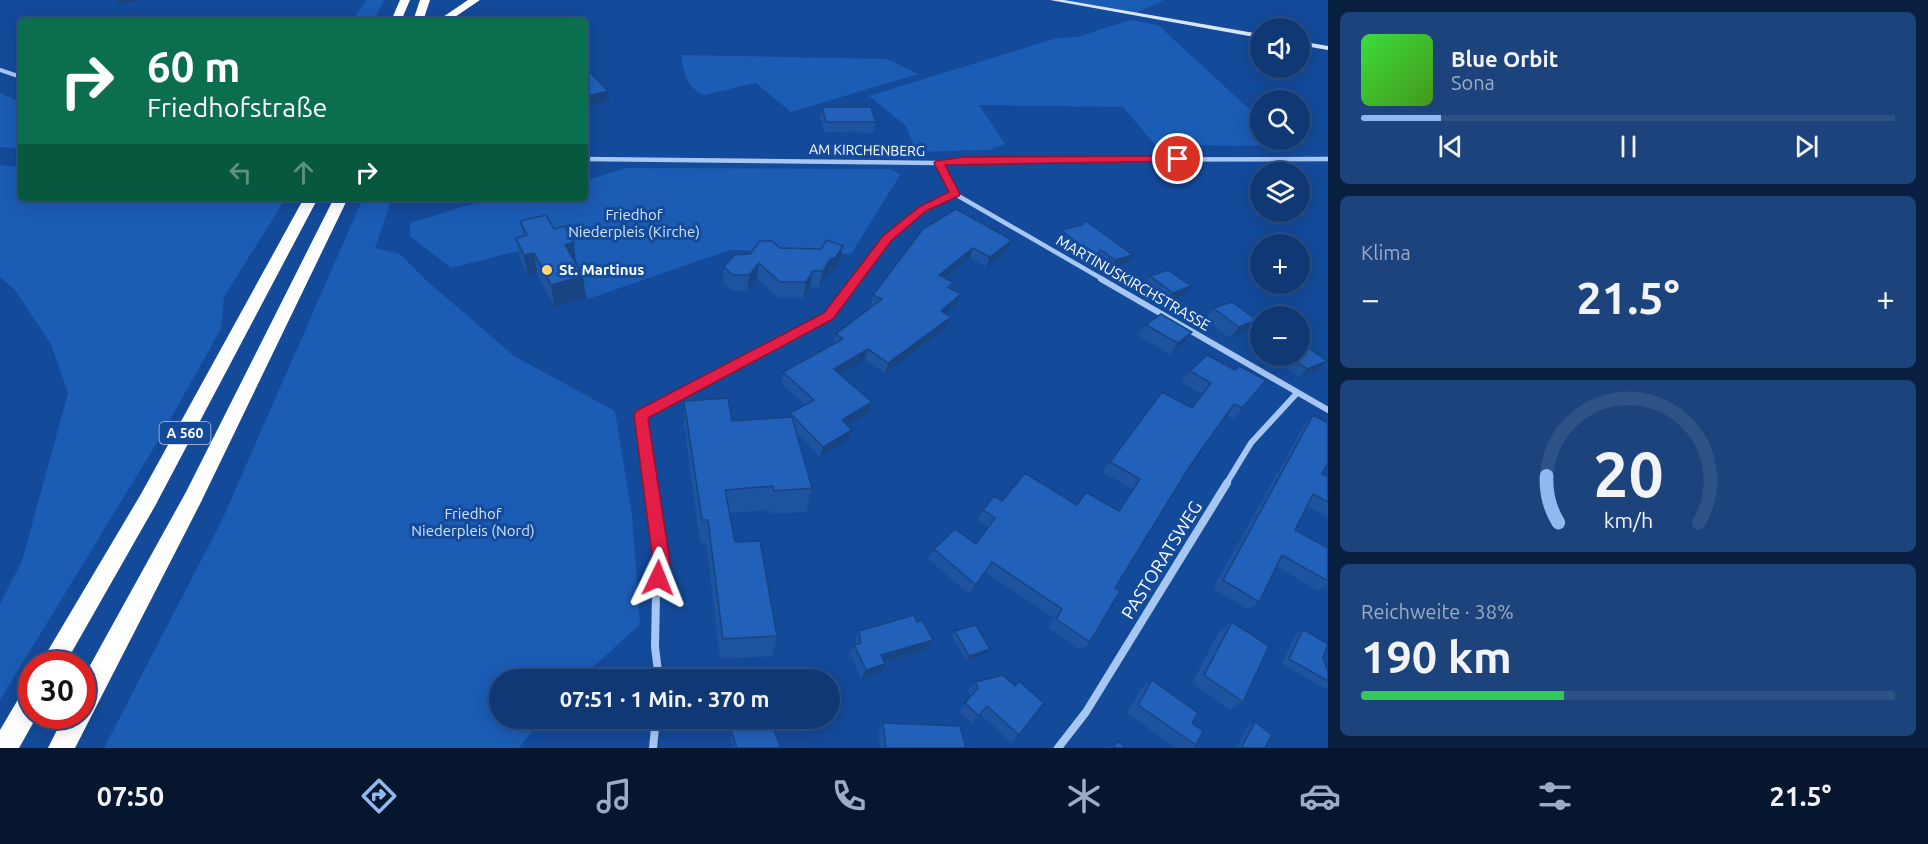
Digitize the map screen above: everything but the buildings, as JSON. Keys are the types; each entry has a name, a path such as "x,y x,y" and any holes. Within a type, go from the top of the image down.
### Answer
{"highway":[{"path":"419,18 425,0"},
{"path":"447,18 475,0"},
{"path":"397,18 401,3"},
{"name":"A 560","path":"60,651 148,500 309,201"},
{"name":"A 560","path":"96,681 193,498 340,201"},
{"path":"4,748 18,724"},
{"path":"61,748 71,729"}],"main road":[{"path":"1053,0 1250,34"},
{"path":"1310,45 1328,48"}],"street":[{"path":"0,69 18,77"},
{"name":"AM KIRCHENBERG","path":"588,159 939,163 963,160 1328,159"},
{"path":"658,669 655,647 656,594 661,562 641,415 829,316 887,238 922,209 955,194 939,163"},
{"name":"MARTINUSKIRCHSTRASSE","path":"955,194 1328,410"},
{"name":"PASTORATSWEG","path":"1058,748 1086,712 1251,443 1297,393"},
{"path":"653,748 655,729"}],"green space":[{"path":"366,0 384,0 375,18 355,18"},
{"path":"1057,0 1164,0 1134,14"},
{"path":"1130,20 1158,25 1250,110 1250,146 1155,145 1123,107 979,105 1005,144 989,150 916,152 906,126 869,96 1057,38 1077,37"},
{"path":"681,55 887,59 918,74 791,112 756,83 704,95 698,92 693,88 685,73"},
{"path":"0,93 18,101 18,149 0,147"},
{"path":"0,165 18,167 18,201 284,201 224,297 221,329 158,441 30,651 18,651 18,670 0,700 0,604 22,561 68,393 51,344 15,290 0,277"},
{"name":"Friedhof Niederpleis (Kirche)","path":"626,168 891,169 900,175 851,254 730,250 588,299 570,266 578,264 568,246 526,249 451,268 410,236 410,223 482,201 588,201 588,180"},
{"name":"Friedhof Niederpleis (Nord)","path":"362,201 391,201 375,248 400,254 428,282 514,356 615,411 632,515 640,624 591,669 489,669 489,729 533,729 519,748 104,748 222,520"}],"place":[{"name":"St. Martinus","path":"547,270"}],"route":[{"path":"658,578 661,562 650,479 641,433 641,415 720,376 829,316 887,238 922,209 955,194 939,163 963,160 1178,159"}]}
